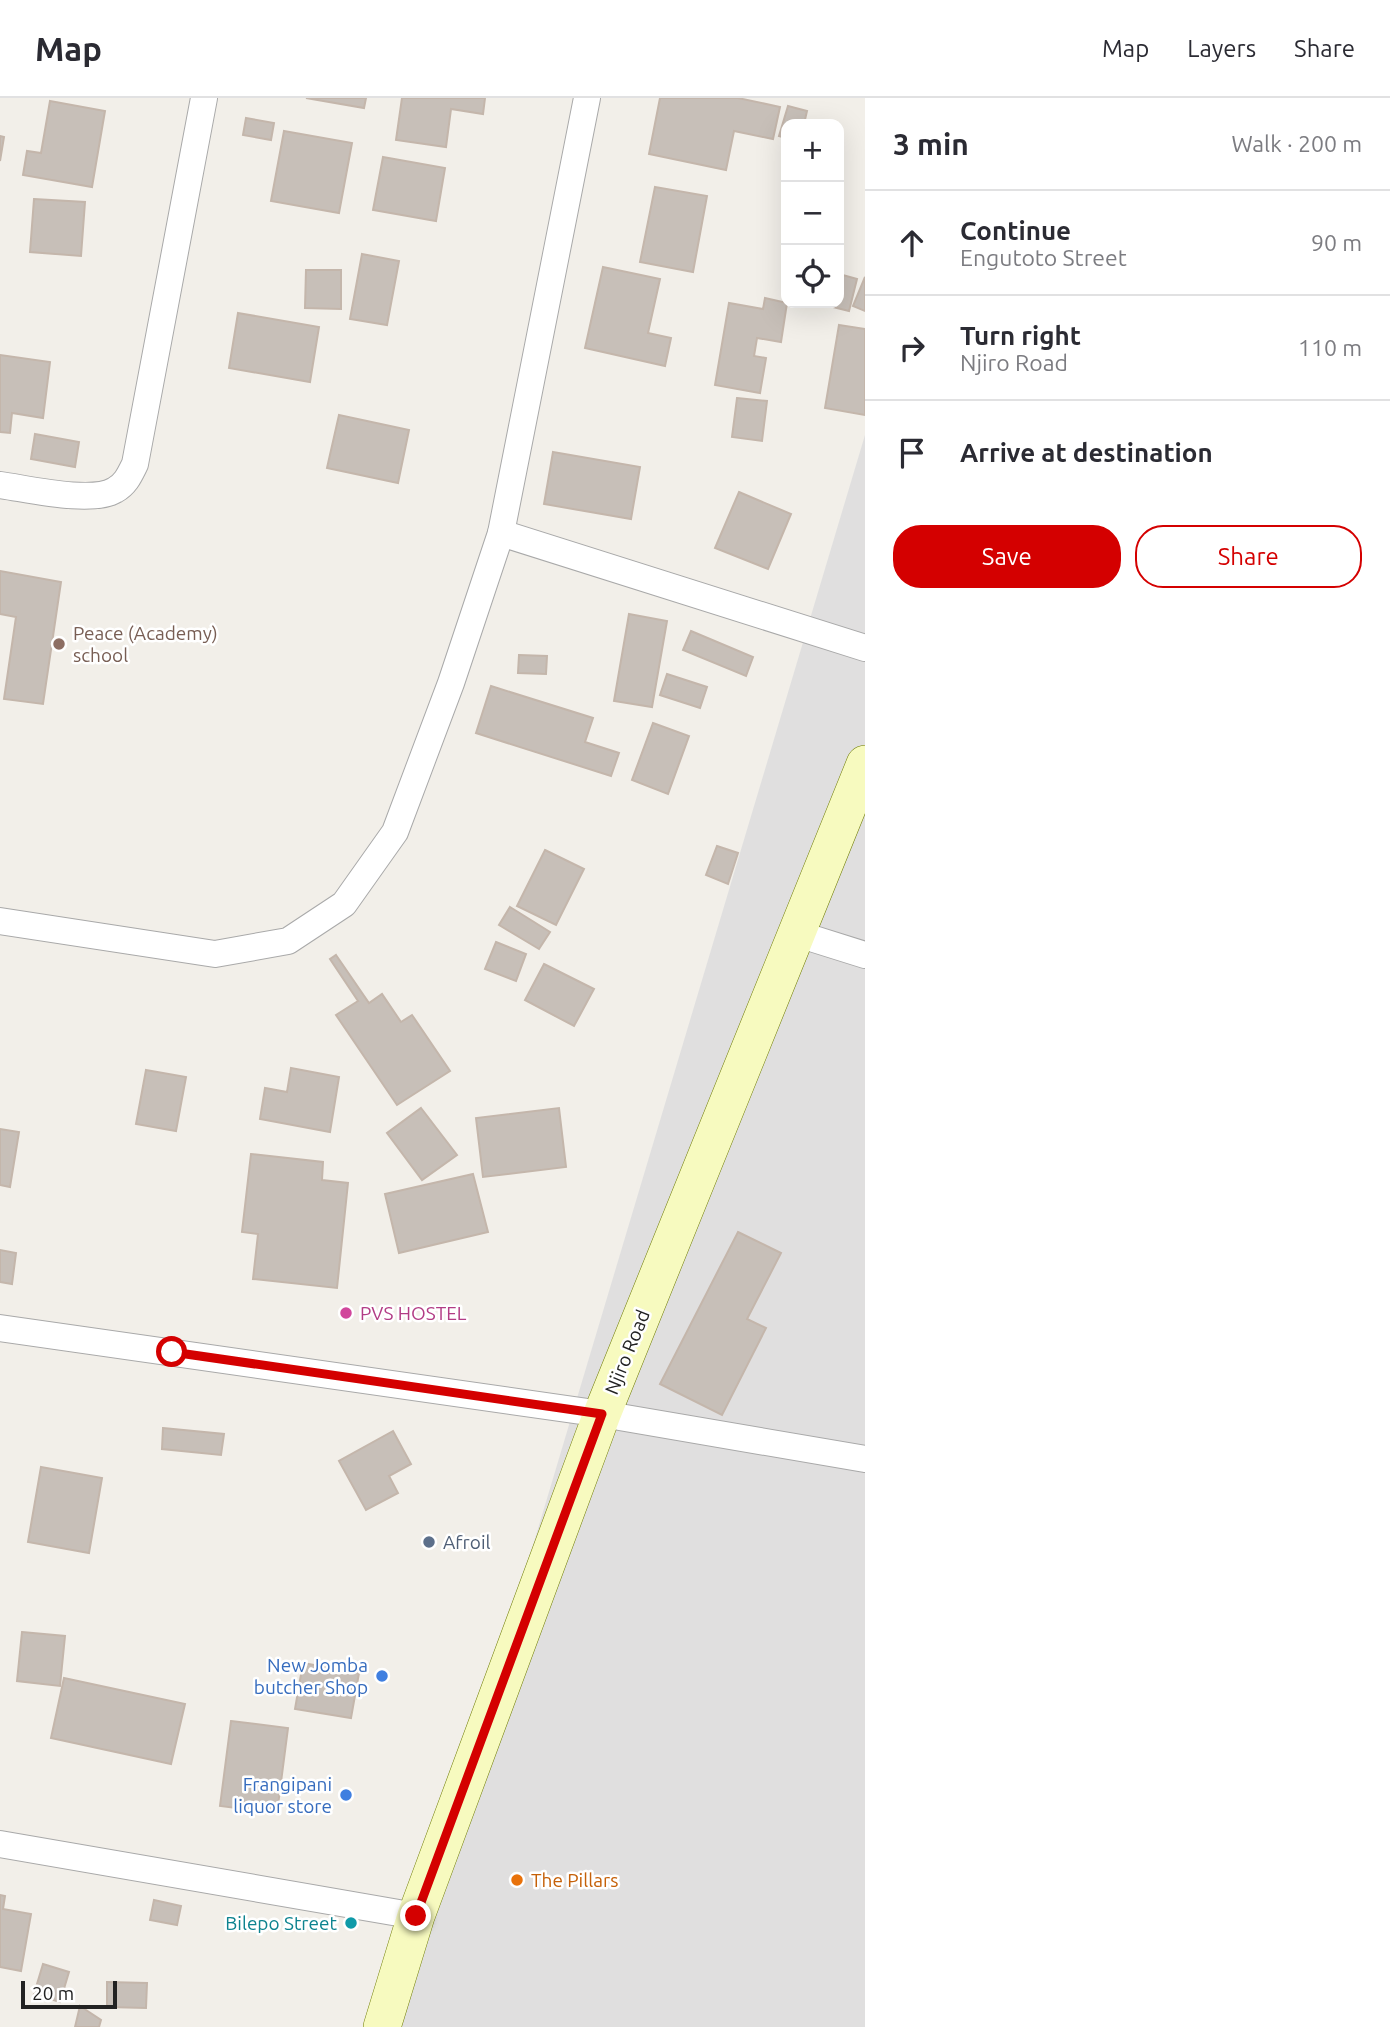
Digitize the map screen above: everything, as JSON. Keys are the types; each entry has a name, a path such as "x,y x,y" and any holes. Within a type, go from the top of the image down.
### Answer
{"street":[{"path":"0,485 102,496 118,489 129,478 135,464 204,98"},
{"path":"0,921 215,954 288,941 344,904 395,832 451,683 501,533 587,98"},
{"path":"501,533 865,648"},
{"name":"Njiro Road","path":"382,2027 416,1916 602,1414 865,764"},
{"path":"798,934 865,955"},
{"path":"0,1328 602,1414 865,1459"},
{"path":"0,1843 416,1916"}],"shaded area":[{"path":"865,435 865,2027 389,2027"}],"building":[{"path":"306,98 366,98 364,108"},
{"path":"402,98 485,98 483,114 451,109 446,147 396,140"},
{"path":"660,98 738,98 780,107 773,139 734,131 726,170 649,154"},
{"path":"50,101 105,111 92,187 23,175 27,151 41,153"},
{"path":"788,106 807,111 805,119 784,119"},
{"path":"246,118 274,123 271,140 243,135"},
{"path":"284,131 352,143 339,213 271,201"},
{"path":"0,136 4,137 0,161"},
{"path":"383,157 445,168 436,221 373,210"},
{"path":"655,187 707,196 693,272 640,262"},
{"path":"34,199 85,202 81,256 30,252"},
{"path":"362,254 399,261 387,325 350,319"},
{"path":"603,267 660,279 648,333 671,338 665,366 585,348"},
{"path":"306,270 341,270 341,309 305,308"},
{"path":"844,275 857,279 849,311 837,308 844,308"},
{"path":"865,277 865,311 853,306"},
{"path":"765,298 781,302 781,308 786,308 781,342 757,338 754,356 766,358 760,393 715,385 729,303 763,309"},
{"path":"238,313 319,327 310,382 229,368"},
{"path":"839,325 865,329 865,415 825,408"},
{"path":"0,355 50,362 43,418 12,413 10,433 0,432"},
{"path":"737,398 767,401 762,441 732,437"},
{"path":"339,415 409,430 398,483 327,468"},
{"path":"35,434 79,442 75,467 31,459"},
{"path":"553,452 640,467 631,519 544,504"},
{"path":"739,492 791,514 768,569 715,548"},
{"path":"0,571 61,582 43,704 4,699 16,617 0,614"},
{"path":"629,614 667,621 652,707 614,701"},
{"path":"691,631 753,657 746,676 683,650"},
{"path":"519,655 547,656 546,674 518,673"},
{"path":"667,674 707,687 700,708 660,695"},
{"path":"491,686 593,718 585,742 619,753 611,776 476,733"},
{"path":"653,723 689,736 668,794 632,780"},
{"path":"717,846 738,853 728,884 706,875"},
{"path":"545,850 584,869 556,925 517,906"},
{"path":"510,907 550,932 539,949 499,925"},
{"path":"496,942 526,954 516,981 485,969"},
{"path":"336,955 369,1003 382,994 401,1022 412,1015 450,1071 397,1105 336,1015 358,1001 330,959"},
{"path":"544,964 594,989 574,1026 525,1000"},
{"path":"291,1068 339,1077 330,1132 260,1119 265,1088 287,1092"},
{"path":"146,1070 186,1077 176,1131 136,1124"},
{"path":"421,1108 457,1155 422,1180 387,1133"},
{"path":"559,1108 566,1167 483,1177 476,1118"},
{"path":"0,1129 19,1132 10,1187 0,1185"},
{"path":"251,1154 323,1162 322,1180 348,1183 337,1288 253,1279 258,1234 242,1232"},
{"path":"473,1174 488,1232 399,1253 385,1194"},
{"path":"738,1232 781,1253 747,1319 766,1328 722,1415 660,1384"},
{"path":"0,1250 16,1253 12,1284 0,1282"},
{"path":"163,1428 224,1434 221,1455 162,1449"},
{"path":"393,1431 411,1464 389,1476 398,1493 366,1510 339,1461"},
{"path":"41,1467 102,1478 89,1553 28,1542"},
{"path":"22,1632 65,1636 60,1686 17,1681"},
{"path":"303,1663 359,1673 351,1718 295,1709"},
{"path":"64,1678 185,1704 171,1764 51,1738"},
{"path":"231,1721 288,1728 277,1813 220,1806"},
{"path":"0,1895 5,1896 3,1909 31,1914 21,1971 0,1967"},
{"path":"154,1900 181,1906 177,1925 150,1920"},
{"path":"43,1964 69,1972 60,2002 34,1994"},
{"path":"107,1982 147,1983 146,2008 107,2007"},
{"path":"80,2006 101,2020 99,2027 75,2027"}],"place":[{"name":"Peace (Academy) school","path":"59,644"},
{"name":"PVS HOSTEL","path":"346,1313"},
{"name":"Afroil","path":"429,1542"},
{"name":"New Jomba butcher Shop","path":"382,1676"},
{"name":"Frangipani liquor store","path":"346,1795"},
{"name":"The Pillars","path":"517,1880"},
{"name":"Bilepo Street","path":"351,1923"}],"route":[{"path":"172,1352 602,1414 416,1916"}]}
